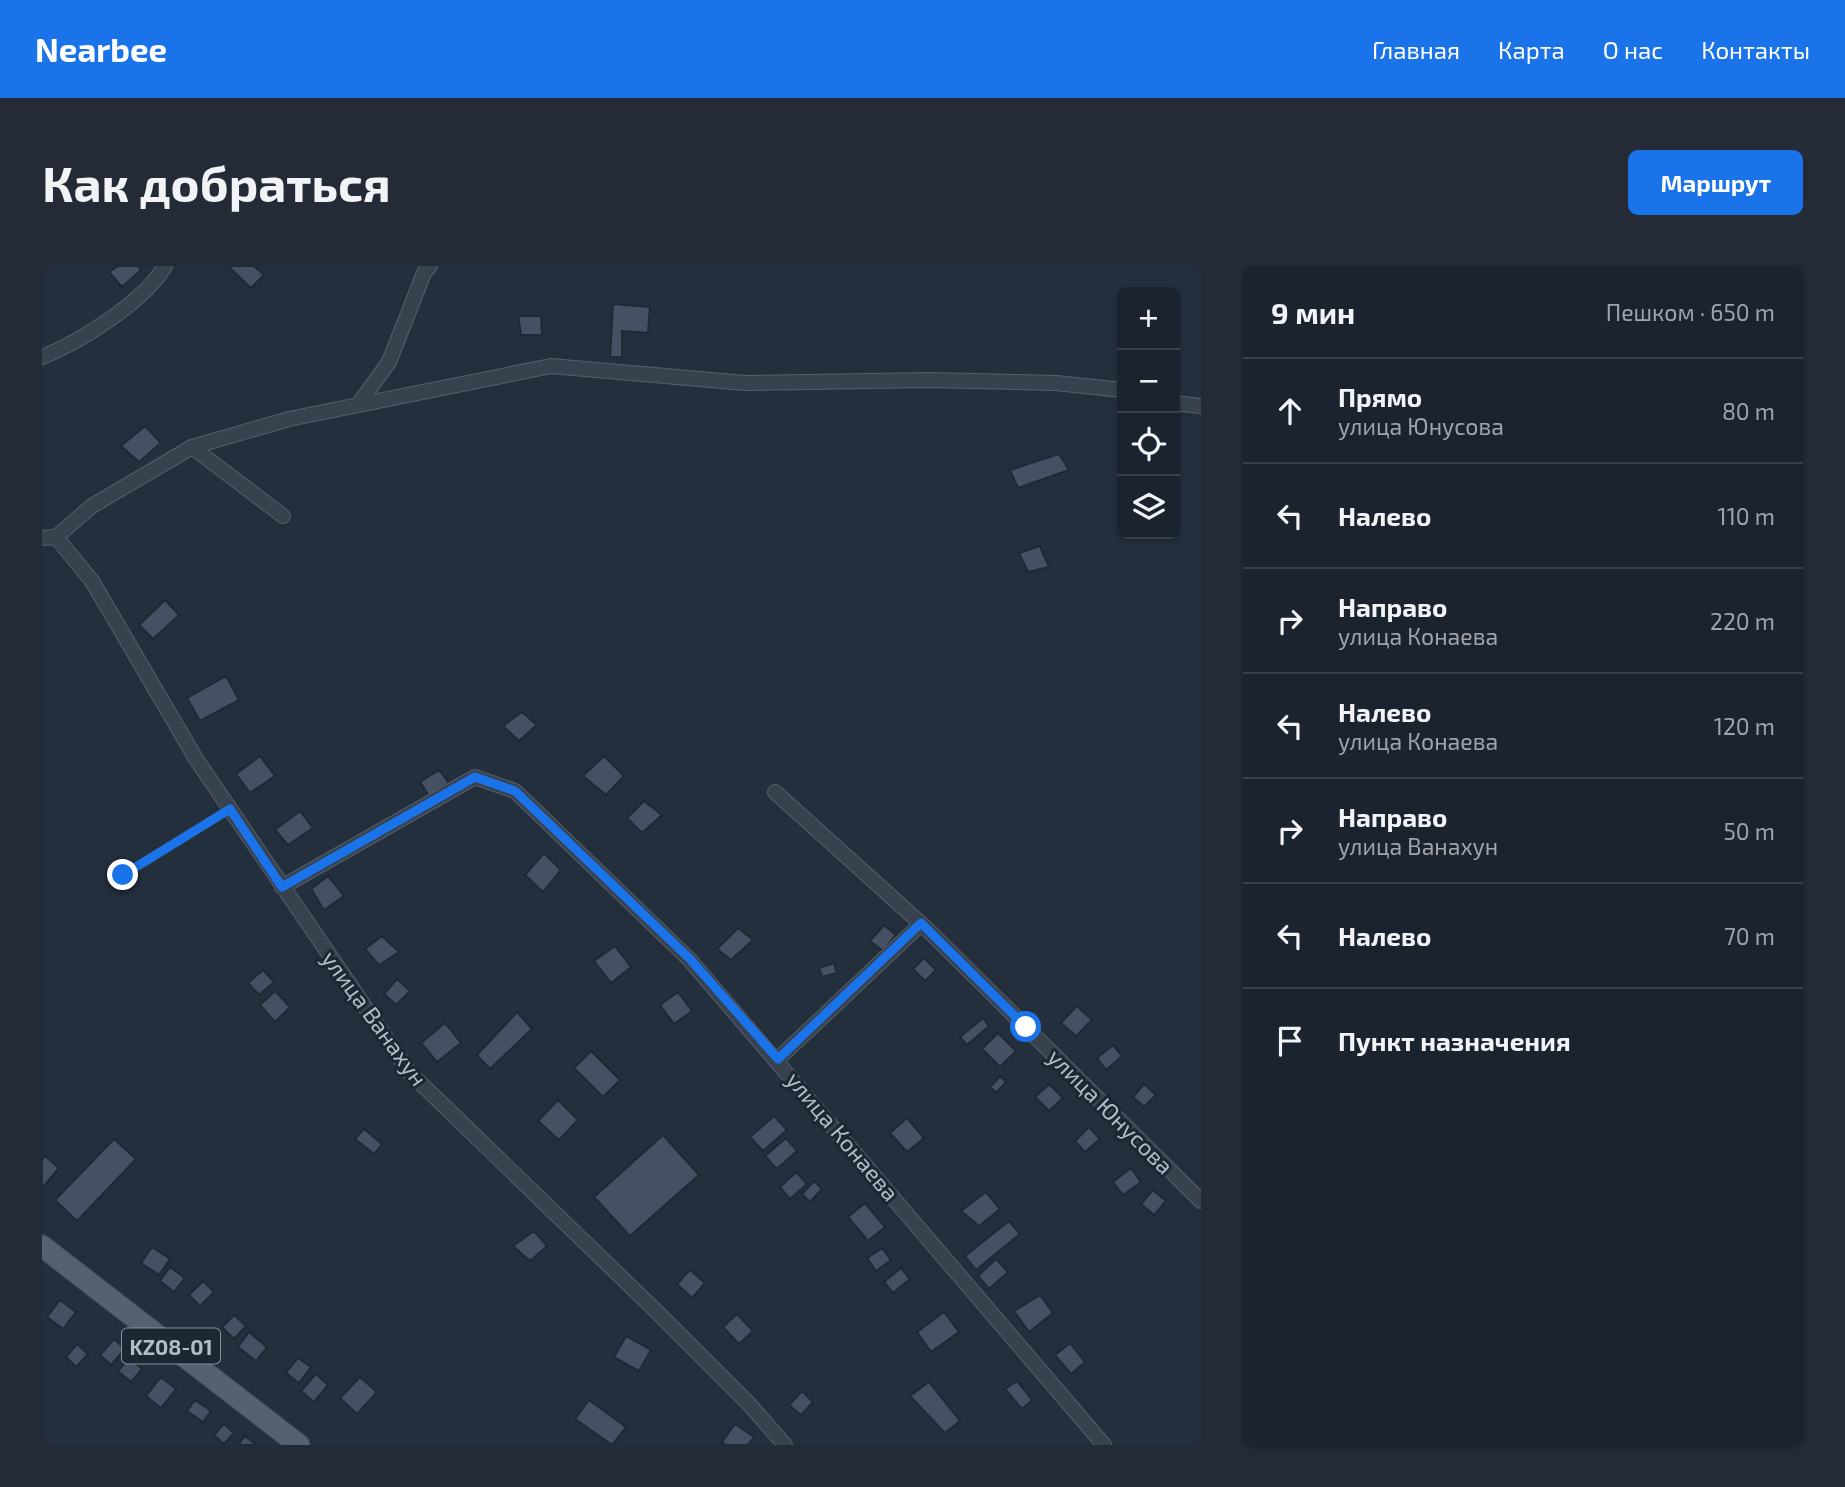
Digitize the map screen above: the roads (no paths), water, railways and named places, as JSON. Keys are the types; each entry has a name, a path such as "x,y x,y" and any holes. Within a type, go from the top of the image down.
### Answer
{"main road":[{"name":"KZ08-01","path":"42,1247 299,1445"}],"street":[{"path":"42,357 99,325 132,301 165,266"},
{"path":"358,405 389,362 424,274 430,266"},
{"path":"49,537 92,506 192,447 289,419 551,366 745,383 929,380 1056,383 1117,389"},
{"path":"1180,405 1201,407"},
{"path":"192,447 283,516"},
{"name":"улица Ванахун","path":"49,537 92,581 196,759 410,1073 655,1310 703,1362 750,1404 785,1445"},
{"name":"улица Конаева","path":"282,887 475,777 515,791 690,959 778,1059 1104,1445"},
{"name":"улица Юнусова","path":"775,792 921,923 1201,1201"},
{"path":"778,1059 921,923"}],"lane":[{"path":"123,875 230,809"}]}
